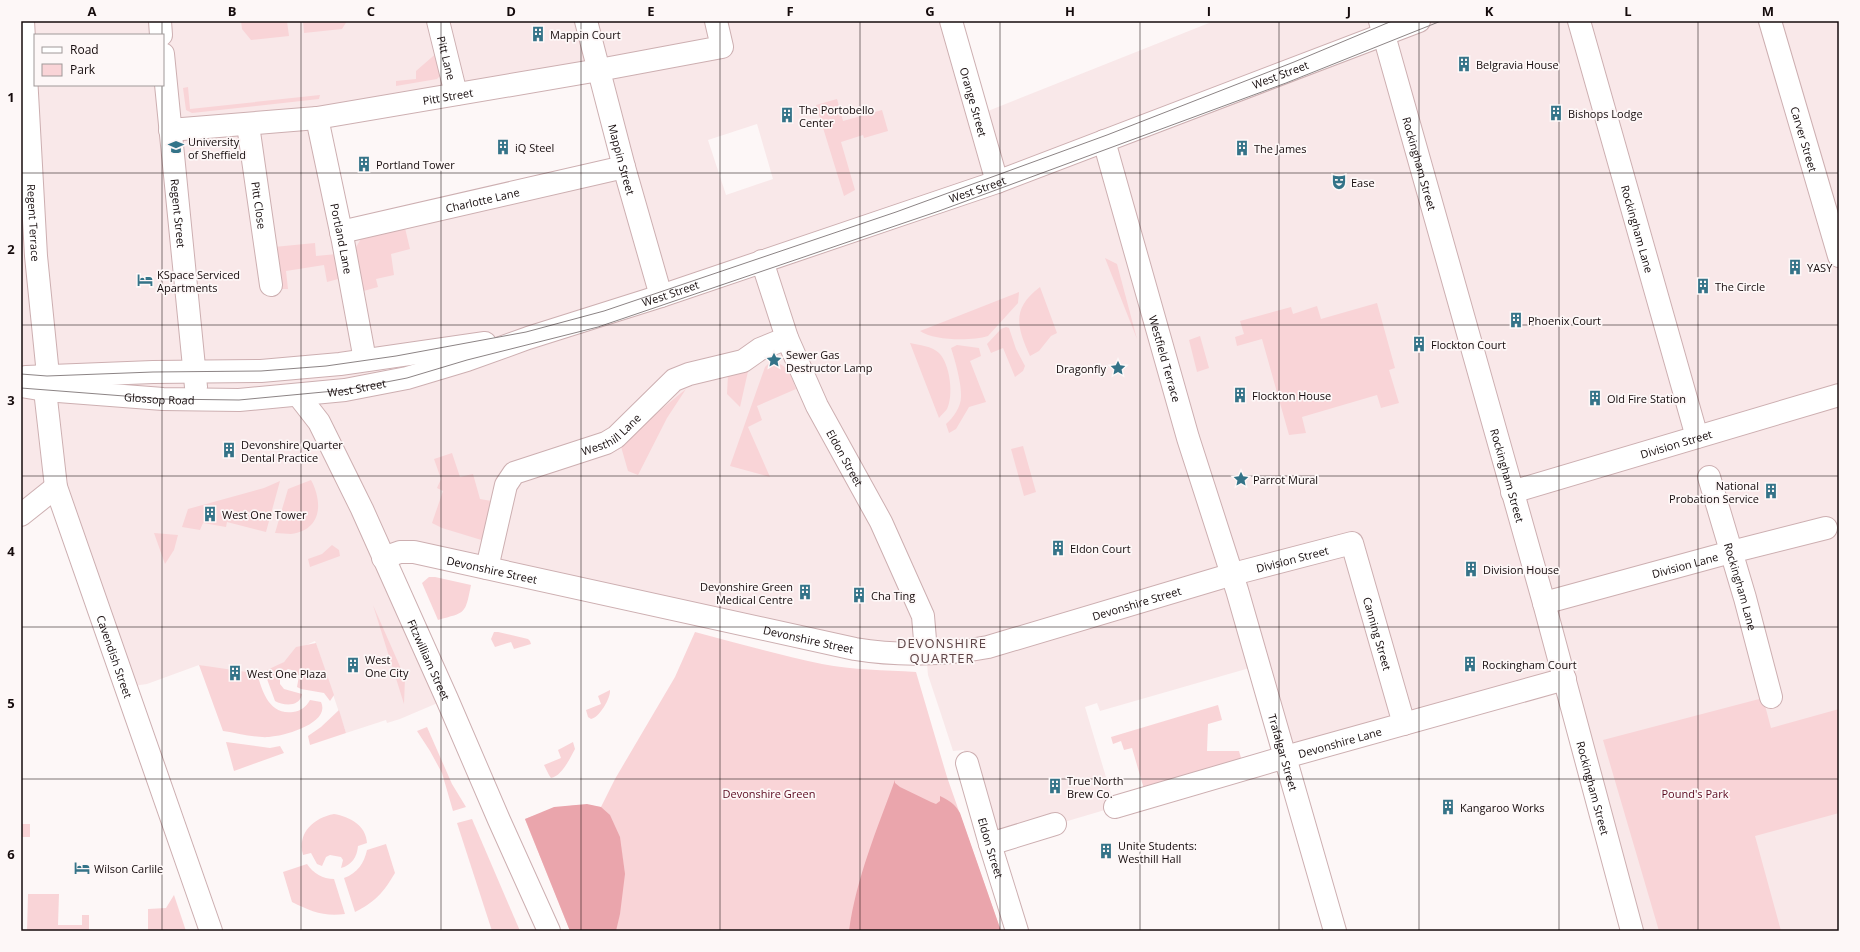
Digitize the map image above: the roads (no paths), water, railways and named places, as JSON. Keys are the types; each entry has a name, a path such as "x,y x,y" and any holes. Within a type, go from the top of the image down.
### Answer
{"street":[{"name":"Regent Terrace","path":"23,21 36,256 46,383"},
{"path":"160,21 161,34"},
{"name":"Pitt Lane","path":"438,21 456,94"},
{"name":"Mappin Street","path":"586,21 600,70 624,167 661,296"},
{"name":"Pitt Street","path":"170,130 248,125 317,118 600,70 722,47 716,21"},
{"name":"Orange Street","path":"951,21 997,182"},
{"name":"West Street","path":"298,395 345,390 393,381 467,360 528,338 661,296 997,182 1104,141 1382,27 1419,21"},
{"name":"Rockingham Lane","path":"1579,21 1697,437"},
{"name":"Carver Street","path":"1770,21 1839,256"},
{"name":"Rockingham Street","path":"1382,27 1544,603 1632,931"},
{"name":"Regent Street","path":"164,65 198,400"},
{"name":"Portland Lane","path":"317,118 341,232 365,360"},
{"name":"Pitt Close","path":"248,125 271,285"},
{"name":"Westfield Terrace","path":"1104,141 1188,438 1233,574"},
{"name":"Charlotte Lane","path":"341,232 624,167"},
{"name":"Eldon Street","path":"762,261 787,338 817,406 881,522 924,616 926,652"},
{"name":"West Street","path":"298,368 528,338"},
{"name":"Westhill Lane","path":"487,568 506,485 514,472 606,443 616,438 674,380 689,374 743,361 760,349 787,338"},
{"name":"Glossop Road","path":"21,386 153,372 195,373 261,371 298,368"},
{"name":"Glossop Road","path":"21,377 46,383 163,399 239,400 298,395"},
{"name":"Cavendish Street","path":"46,383 56,487 211,931"},
{"name":"Fitzwilliam Street","path":"298,395 319,422 362,509 447,699 498,820 549,931"},
{"name":"Division Street","path":"1512,492 1839,396"},
{"name":"Rockingham Lane","path":"1709,477 1771,697"},
{"path":"21,515 56,487"},
{"name":"Division Lane","path":"1544,603 1731,552 1826,528"},
{"name":"Division Street","path":"1233,574 1352,544"},
{"name":"Canning Street","path":"1352,544 1404,724"},
{"name":"Devonshire Street","path":"383,558 400,552 414,552 855,649 899,654 969,651 988,647 1233,574"},
{"name":"Trafalgar Street","path":"1233,574 1335,931"},
{"name":"Devonshire Lane","path":"1115,807 1285,757 1565,679"},
{"name":"Eldon Street","path":"967,763 1017,931"},
{"path":"990,844 1055,824"}],"tram line":[{"path":"21,374 47,376 153,372 261,371 326,366 396,356 526,332 604,311 896,212 1107,135 1294,62 1392,21"},
{"path":"21,388 163,399 239,400 345,390 407,378 467,360 598,327 939,211 1286,83 1441,21"}],"place":[{"name":"Mappin Court","path":"538,34"},
{"name":"Belgravia House","path":"1464,64"},
{"name":"Bishops Lodge","path":"1556,113"},
{"name":"The Portobello Center","path":"787,115"},
{"name":"University of Sheffield","path":"176,147"},
{"name":"iQ Steel","path":"503,147"},
{"name":"The James","path":"1242,148"},
{"name":"Portland Tower","path":"364,164"},
{"name":"Ease","path":"1339,182"},
{"name":"YASY","path":"1795,267"},
{"name":"KSpace Serviced Apartments","path":"145,280"},
{"name":"The Circle","path":"1703,286"},
{"name":"Phoenix Court","path":"1516,320"},
{"name":"Flockton Court","path":"1419,344"},
{"name":"Sewer Gas Destructor Lamp","path":"774,360"},
{"name":"Dragonfly","path":"1118,368"},
{"name":"Flockton House","path":"1240,395"},
{"name":"Old Fire Station","path":"1595,398"},
{"name":"Devonshire Quarter Dental Practice","path":"229,450"},
{"name":"Parrot Mural","path":"1241,479"},
{"name":"National Probation Service","path":"1771,491"},
{"name":"West One Tower","path":"210,514"},
{"name":"Eldon Court","path":"1058,548"},
{"name":"Division House","path":"1471,569"},
{"name":"Devonshire Green Medical Centre","path":"805,592"},
{"name":"Cha Ting","path":"859,595"},
{"name":"Rockingham Court","path":"1470,664"},
{"name":"West One City","path":"353,665"},
{"name":"West One Plaza","path":"235,673"},
{"name":"True North Brew Co.","path":"1055,786"},
{"name":"Kangaroo Works","path":"1448,807"},
{"name":"Unite Students: Westhill Hall","path":"1106,851"},
{"name":"Wilson Carlile","path":"82,868"}],"district":[{"name":"DEVONSHIRE QUARTER","path":"942,650"}],"park label":[{"name":"Devonshire Green","path":"769,793"},
{"name":"Pound's Park","path":"1695,793"}]}
